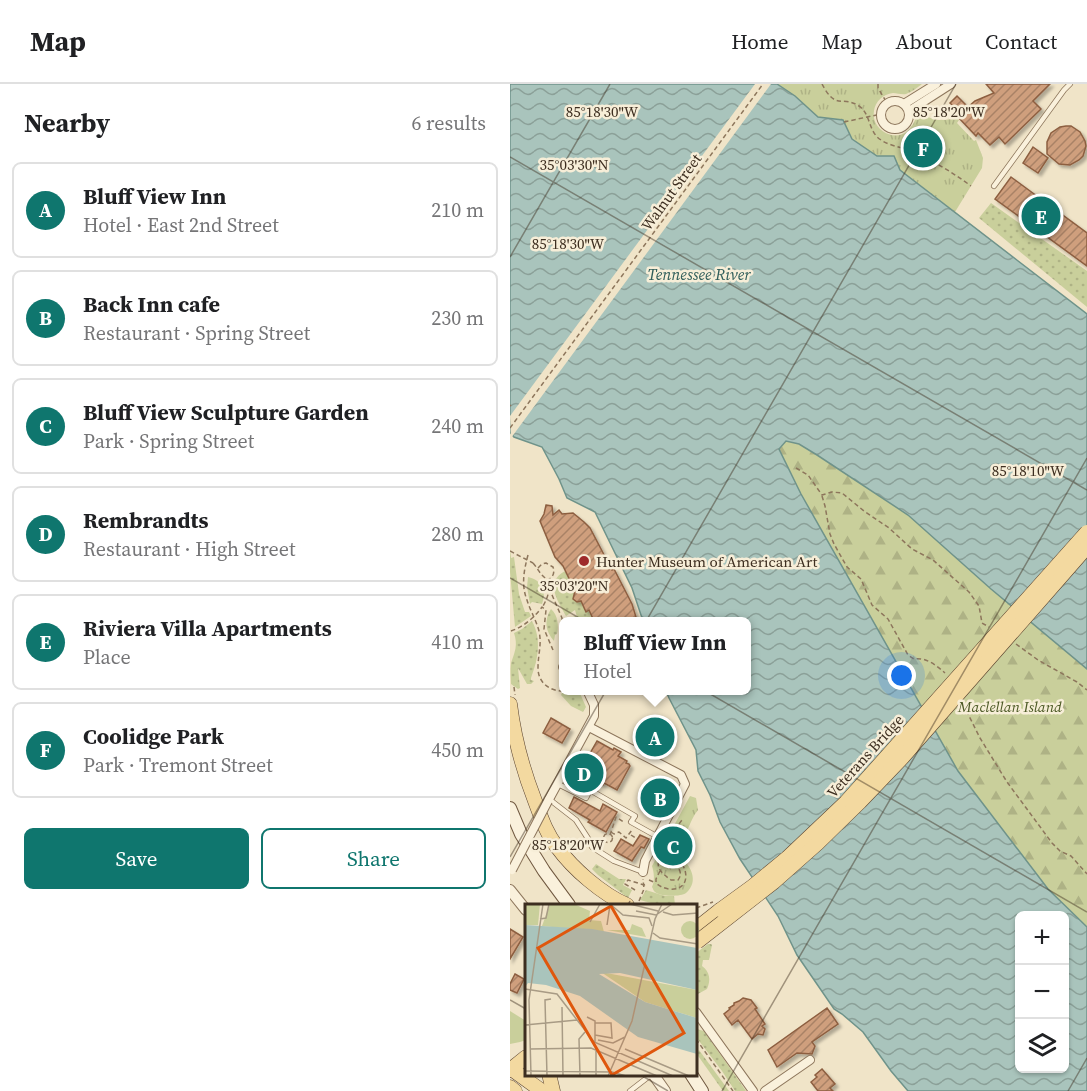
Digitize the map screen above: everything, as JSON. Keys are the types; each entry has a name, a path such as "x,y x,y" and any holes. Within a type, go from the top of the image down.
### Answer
{"main road":[{"name":"Veterans Bridge","path":"698,936 720,910 787,858 846,802 1087,532"},
{"name":"Veterans Bridge","path":"698,937 774,882 860,802 1087,547"},
{"path":"510,704 517,746 546,830 556,846 604,891 618,901 631,902"},
{"path":"510,808 521,834 568,904"},
{"path":"698,915 720,910"},
{"path":"525,1058 510,1069 542,1091"},
{"path":"549,1076 553,1091"},
{"path":"692,1076 702,1091"},
{"path":"510,1087 515,1091"}],"street":[{"path":"907,108 936,84"},
{"path":"907,108 951,84"},
{"path":"898,101 907,108 908,122 901,128 887,127 881,114 883,107 890,102 898,101"},
{"path":"511,871 594,716 591,695"},
{"path":"589,727 681,775 685,784 645,861 643,873"},
{"path":"510,890 525,909"},
{"path":"698,1015 753,1091"},
{"path":"765,1091 810,1060"},
{"path":"654,1076 665,1091"}],"lane":[{"path":"994,186 1070,84"},
{"path":"558,783 586,798 590,790 635,816 632,822 658,837"},
{"path":"549,800 576,820 590,840 592,847 614,861 643,873"},
{"path":"630,1091 649,1076"}],"path":[{"name":"Walnut Street","path":"510,428 763,84"},
{"path":"822,84 826,93 833,100 856,105 864,111 879,139 933,162 971,186"},
{"path":"878,84 887,104"},
{"path":"844,122 881,114"},
{"path":"796,468 808,475 822,495 834,544 847,567 861,579 872,604 888,619 908,655 914,659 918,658 933,663 949,676"},
{"path":"822,495 832,492 842,493 889,528 912,549 933,560 969,592 980,608 982,623 987,634"},
{"path":"510,551 533,563 540,574 548,580 549,588 548,597 534,617 511,632"},
{"path":"528,555 523,588 539,630 538,666 544,684 559,692"},
{"path":"538,569 546,563 553,567 553,577 548,580"},
{"path":"549,588 562,617"},
{"path":"542,607 546,610 544,629 553,650"},
{"path":"982,623 990,628"},
{"path":"1013,642 1087,690"},
{"path":"962,699 980,738 1013,791 1052,843 1060,851 1071,855 1087,874"},
{"path":"611,834 613,839 606,842 603,838 608,834 611,834 613,834 619,832 626,838 632,831 631,826 616,817 611,834"},
{"path":"672,843 673,832 682,820"},
{"path":"630,834 637,839"},
{"path":"667,853 669,850 666,842 678,846 679,849"},
{"path":"649,880 660,887 673,889 680,887 687,876 683,864 678,858 663,853 658,861 660,871 671,880 678,880 681,873 679,869 673,866 670,869"},
{"path":"656,883 660,871"},
{"path":"628,880 645,885 635,890 625,884 628,880"},
{"path":"631,902 644,889"},
{"path":"698,1042 733,1091"}],"green space":[{"path":"777,84 922,84 906,94 893,93 880,99 874,111 879,128 888,134 900,135 910,129 918,113 937,120 957,118 959,120 957,123 974,141 976,140 983,158 982,168 955,212 900,170 894,156 877,156 852,139 843,121 818,117 795,96"},
{"path":"991,203 1087,271 1087,307 979,218"},
{"name":"Maclellan Island","path":"786,441 799,444 908,515 991,589 1087,669 1087,927 1048,889 958,771 801,494 779,449"},
{"path":"510,549 511,558 514,557 519,594 525,612 529,612 531,616 515,627 510,572"},
{"path":"565,571 576,592 573,596 575,601 581,601 586,611 589,610 591,614 602,617 577,617 575,610 566,616 555,592 555,581"},
{"path":"528,577 540,583 544,595 542,604 532,602 530,604"},
{"path":"551,609 557,617 558,624 554,641 546,625"},
{"path":"532,621 538,642 536,664 531,678 534,681 527,684 518,668 520,688 518,689 511,684 511,663 516,645 514,633"},
{"path":"561,695 581,695 586,707 583,712 571,706"},
{"path":"690,796 696,798 698,810 682,839 684,850 679,856 690,868 692,883 686,893 670,896 660,894 652,887 654,876 652,866"},
{"path":"596,864 619,879 626,879 623,885 632,890 628,898 592,869"},
{"path":"646,890 665,896 674,896 675,904 651,903 640,900"},
{"path":"708,944 712,945 709,960 703,960 702,966 709,976 707,989 698,994 698,952"},
{"path":"510,1011 525,1020 525,1040 510,1044"},
{"path":"698,1030 704,1031 746,1091 735,1091 698,1040"},
{"path":"698,1051 729,1091 723,1091 698,1056"}],"water":[{"name":"Tennessee River","path":"510,84 777,84 795,96 818,117 843,120 852,139 877,156 894,156 900,170 1087,314 1087,669 991,589 908,515 799,444 786,441 779,449 801,494 958,771 1048,889 1087,927 1087,1091 908,1091 863,1032 834,1009 797,955 778,916 740,859 720,822 698,771 696,750 668,695 751,695 751,617 642,617 632,588 595,512 567,498 542,447 514,437 510,432"}],"pier":[{"path":"755,84 771,84 511,438 510,416"}],"building":[{"path":"986,84 1050,84 1033,101 1041,109 1005,144 999,137 990,145 978,133 976,136 958,117 961,114 950,103 957,96 968,107 975,101 994,93"},
{"path":"1071,126 1080,132 1086,146 1083,156 1070,165 1059,164 1047,154 1047,142 1051,133"},
{"path":"1033,147 1048,158 1038,173 1023,163"},
{"path":"1011,177 1087,233 1087,266 995,199"},
{"name":"Hunter Museum of American Art","path":"546,505 552,506 553,515 559,510 562,514 573,513 590,528 612,570 614,569 636,617 592,617 589,610 586,612 581,601 577,602 573,599 575,591 563,566 555,557 540,521"},
{"path":"551,718 570,729 562,743 543,733"},
{"path":"653,724 669,734 657,751 642,740"},
{"path":"597,741 621,752 618,756 627,761 626,763 630,766 617,790 604,783 603,785 580,771"},
{"path":"658,780 672,788 669,795 671,796 661,816 656,812 659,807 646,800"},
{"path":"574,797 600,811 603,804 617,812 606,832 569,808"},
{"path":"640,835 649,839 632,861 614,851 621,839 633,846"},
{"path":"510,929 523,937 510,959"},
{"path":"515,974 524,979 517,993 510,990"},
{"path":"743,998 751,1000 757,1008 755,1009 765,1024 762,1026 765,1029 763,1035 758,1034 752,1039 738,1020 732,1025 724,1014 734,1003"},
{"path":"827,1008 838,1024 812,1042 815,1046 812,1054 797,1053 777,1067 768,1050"},
{"path":"822,1069 835,1084 830,1088 833,1091 818,1091 811,1082"}],"place":[{"name":"Coolidge Park","path":"923,148"},
{"name":"Riviera Villa Apartments","path":"1041,216"},
{"name":"Hunter Museum of American Art","path":"584,561"},
{"name":"Bluff View Inn","path":"655,737"},
{"name":"Rembrandts","path":"584,773"},
{"name":"Back Inn cafe","path":"660,798"},
{"name":"Bluff View Sculpture Garden","path":"673,846"}]}
